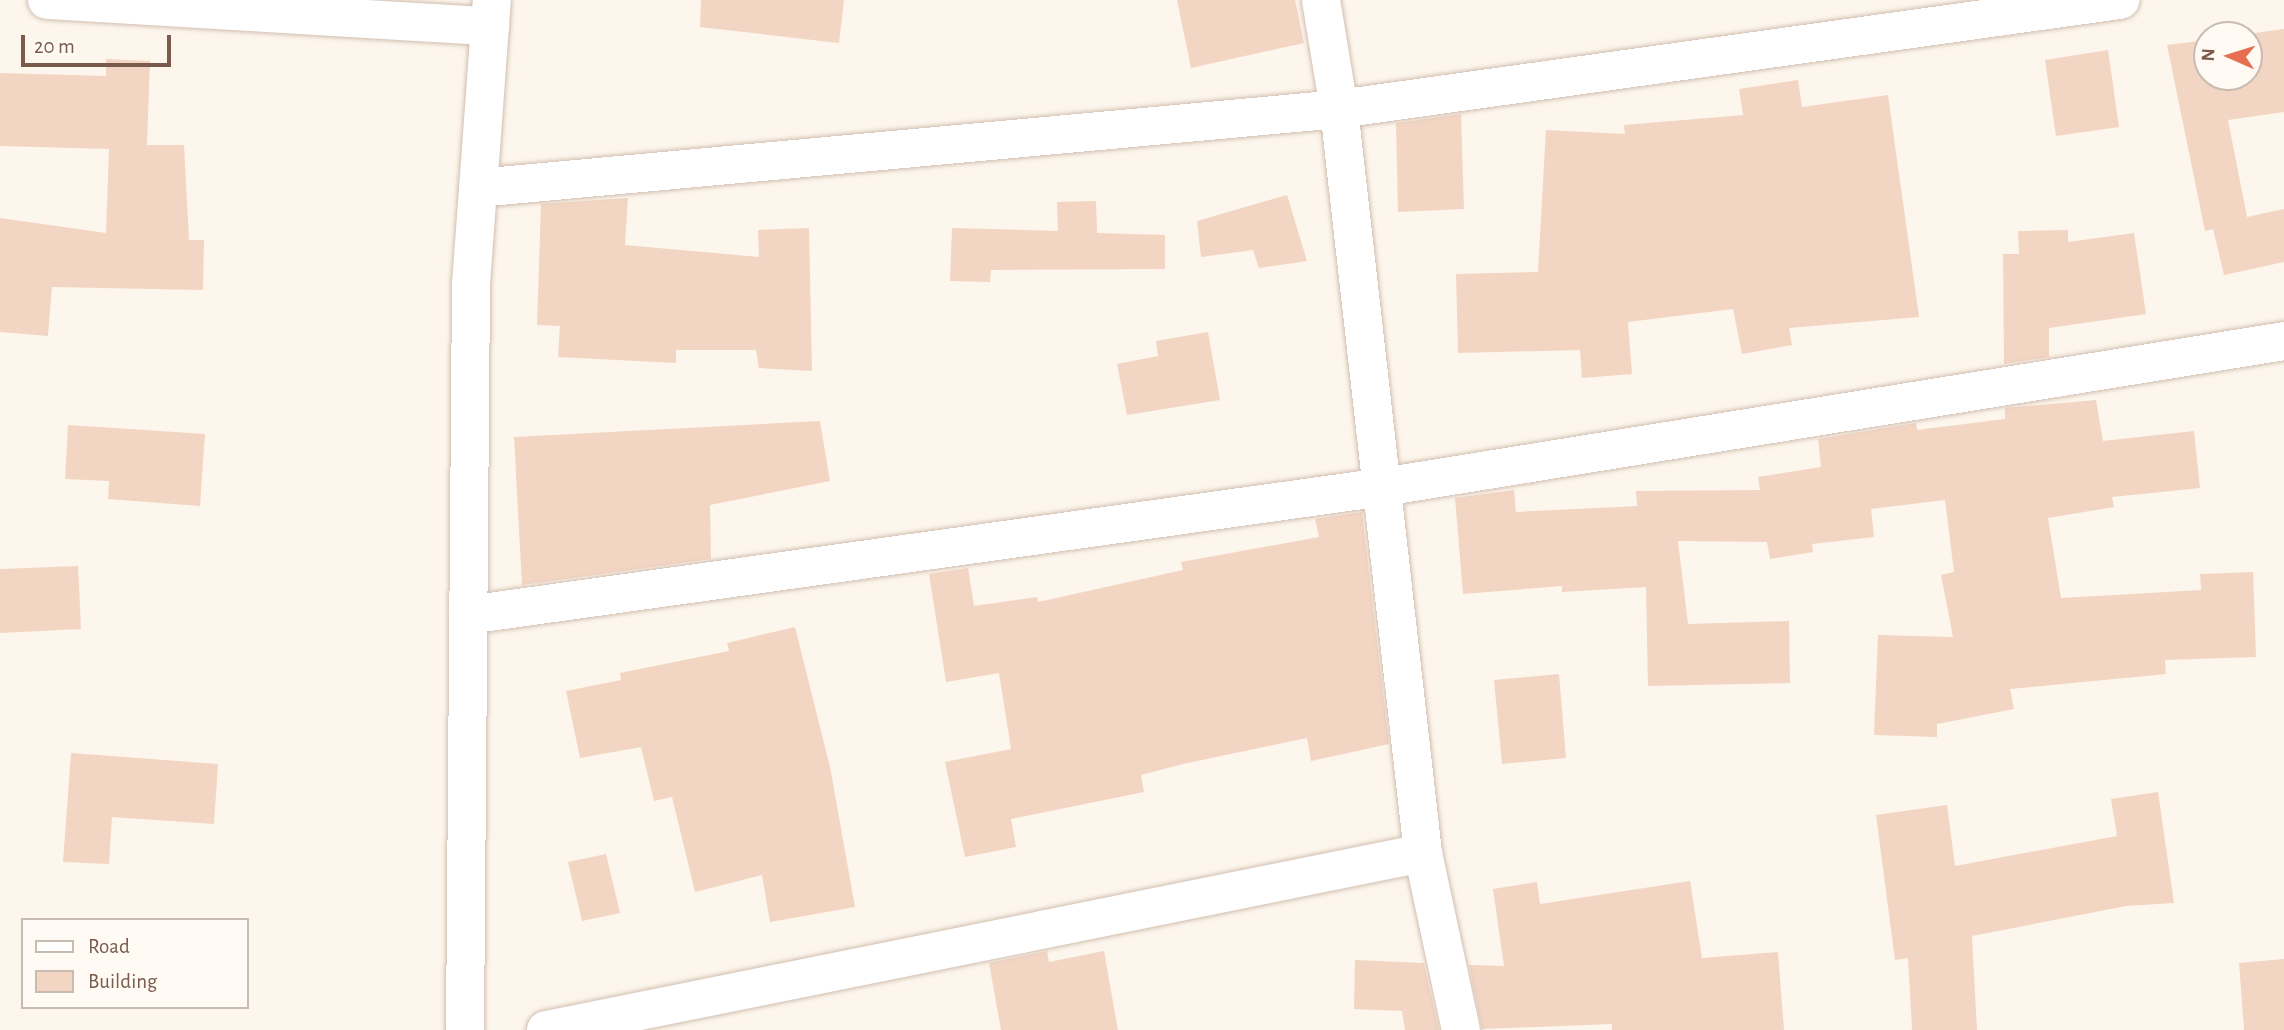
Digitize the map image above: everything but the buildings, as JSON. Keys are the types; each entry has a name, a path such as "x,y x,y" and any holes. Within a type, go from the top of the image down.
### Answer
{"street":[{"path":"47,0 491,13 471,284 465,1030"},
{"path":"1321,0 1339,109 1423,853 1461,1030"},
{"path":"478,188 1339,109 2120,0"},
{"path":"468,615 1383,487 2284,341"},
{"path":"546,1030 1423,853"}]}
